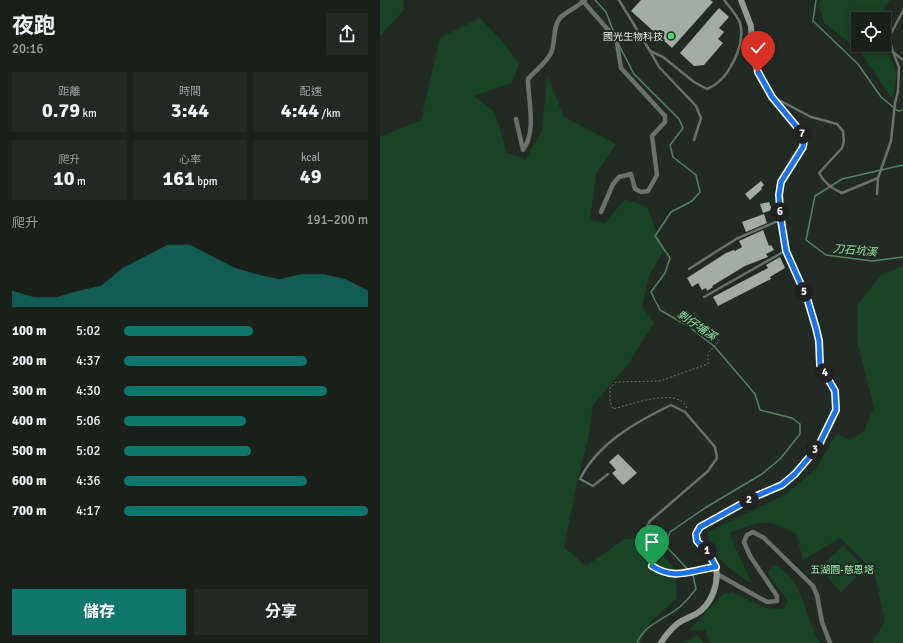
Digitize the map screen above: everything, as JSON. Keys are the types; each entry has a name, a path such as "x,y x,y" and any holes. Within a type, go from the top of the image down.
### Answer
{"street":[{"path":"661,643 666,634 678,623 698,613 709,601 715,590 717,581 716,567 709,554 697,541 696,534 700,527 754,497 782,485 795,474 818,447 836,410 835,391 820,365 819,341 807,298 786,251 781,220 779,195 781,182 803,147 804,140 801,132 772,97 758,72 752,52 751,26 741,0"},
{"path":"516,119 523,150 526,145 531,115 528,78 550,54 554,42 555,29 561,17 583,1 610,32 617,43 620,68 665,116 665,122 652,136 657,175 651,187 648,191 641,192 635,189 631,174 618,177 613,184 601,212"},
{"path":"717,574 767,602 777,601 777,596 750,556 744,542 747,535 753,532 758,535 813,586 817,595 822,622 830,643"}],"lane":[{"path":"619,0 660,67 696,106 701,118 694,140"},
{"path":"650,51 662,57 701,87 707,89 717,86 735,59 740,33 740,24 738,19 724,0"},
{"path":"877,194 878,178 891,141 894,103 898,91 899,67 889,38 903,11"},
{"path":"893,52 903,60"},
{"path":"772,97 811,117 837,124 842,131 844,141 842,148 819,173 823,181 833,189 842,193 878,178"},
{"path":"689,269 736,239 781,220"},
{"path":"704,297 786,251"},
{"path":"608,474 593,486 580,478 588,464 619,435 639,420 671,405 685,412 715,448 717,458 708,471 650,521 644,530 642,548 652,566 659,570 678,575 695,569 716,567"}],"path":[{"path":"685,412 687,409 686,404 675,398 665,396 613,409 610,402 610,388 616,382 660,381 684,374 708,364 708,353 719,341 692,311"}],"green space":[{"path":"380,0 403,0 404,10 380,36"},
{"path":"821,0 890,0 884,8 885,12 851,12 851,44 824,23 819,5"},
{"path":"480,18 500,39 519,63 512,83 474,96 495,113 507,153 526,159 542,130 547,76 564,117 616,144 596,174 590,220 605,223 625,199 647,207 664,250 649,276 642,306 654,323 629,363 593,405 588,439 577,482 564,547 586,566 623,540 648,536 676,571 677,598 650,622 640,643 380,643 380,137 421,120 440,38"},
{"path":"861,52 887,52 894,65 896,76 892,99"},
{"path":"903,266 903,643 872,643 885,621 874,571 840,538 803,560 796,534 777,525 770,523 757,524 729,533 752,584 730,569 718,556 713,549 708,532 786,494 816,469 836,434 850,440 864,431 874,407 858,345 858,304 881,275"},
{"name":"五湖園-慈恩塔","path":"843,546 865,568 841,592 819,568"},
{"path":"773,565 782,569 790,577 802,598 815,634 820,643 710,643 705,630 689,630 723,594 732,592 765,608 784,609 788,602 768,573"},
{"path":"698,635 703,643 682,643"}],"building":[{"name":"國光生物科技","path":"641,0 710,0 713,2 672,48 631,11"},
{"path":"719,8 729,17 719,28 724,32 718,39 723,43 704,65 694,66 680,53"},
{"path":"761,181 764,185 761,188 762,189 750,200 745,194"},
{"path":"769,202 772,210 763,213 760,204"},
{"path":"764,214 767,223 746,232 742,222"},
{"path":"763,230 769,246 771,245 774,250 766,254 768,257 745,266 712,286 713,287 707,291 706,288 702,290 698,283 692,287 687,278 726,253 735,251 742,247 739,241"},
{"path":"780,257 785,268 770,277 771,279 718,306 713,297 768,268 766,265"},
{"path":"618,454 637,473 623,485 612,473 616,470 609,462"}],"waterway":[{"name":"刺仔埔溪","path":"595,0 606,12 616,38"},
{"name":"刀石坑溪","path":"816,0 813,21 858,64 881,97 898,111 903,110"},
{"name":"刺仔埔溪","path":"619,45 634,74 679,119 683,128 670,145 673,157 696,175 700,192 692,201 671,212 655,236 670,258 665,273 651,292 660,310 688,326 714,346 755,394 760,410 792,418 800,424 800,434 780,459 762,474 705,508 670,532 665,545 693,575 696,589 676,610 645,631 637,643"},
{"name":"刀石坑溪","path":"903,165 842,179 815,196 806,240 826,255 872,261 903,257"}],"place":[{"name":"國光生物科技","path":"671,36"}],"route":[{"path":"652,566 666,573 678,575 695,569 716,567 709,554 697,541 696,534 700,527 754,497 782,485 795,474 818,447 830,426 836,410 835,391 820,365 819,341 816,328 807,298 786,251 781,220 779,195 781,182 803,147 804,140 801,132 772,97 758,72"}]}
